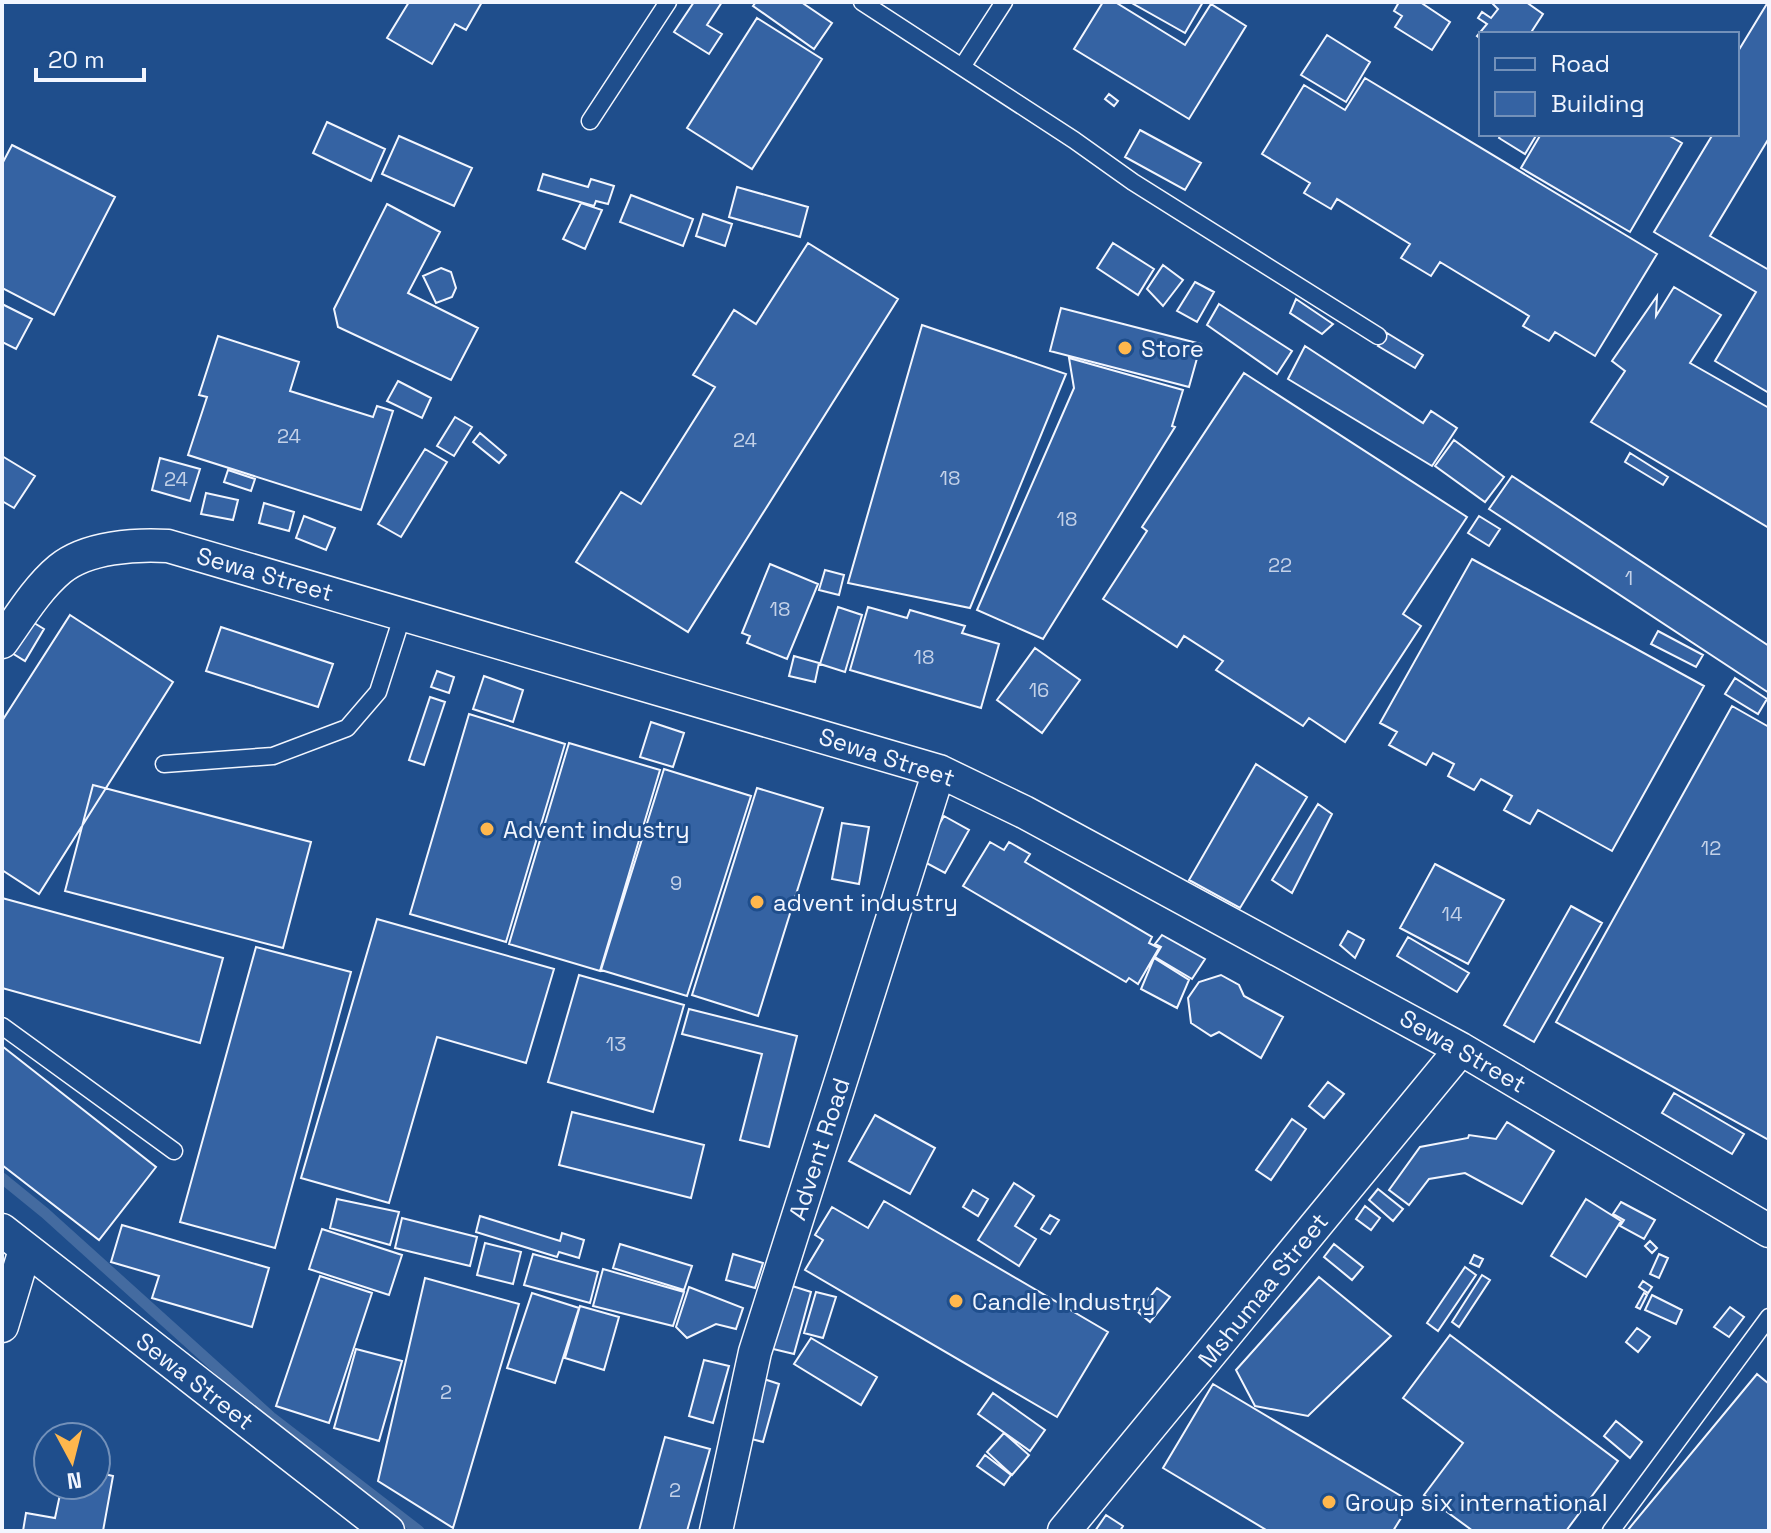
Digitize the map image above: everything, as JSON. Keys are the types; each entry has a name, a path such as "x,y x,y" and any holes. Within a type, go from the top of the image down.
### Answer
{"street":[{"name":"Sewa Street","path":"2,642 31,601 61,568 95,554 136,544 168,546 939,771 1024,812 1461,1049 1769,1231"},
{"name":"Advent Road","path":"716,1531 755,1352 939,771"},
{"name":"Mshumaa Street","path":"1064,1531 1461,1049"},
{"name":"Sewa Street","path":"14,1240 388,1531"},
{"path":"2,1326 14,1240"}],"lane":[{"path":"590,121 668,2"},
{"path":"862,2 1133,182 1378,336"},
{"path":"962,67 1004,2"},
{"path":"164,764 273,756 347,728 378,692 403,614"},
{"path":"2,1026 174,1151"},
{"path":"1611,1531 1769,1317"}],"building":[{"path":"409,2 482,2 466,30 455,24 432,64 387,38"},
{"path":"694,2 722,2 707,25 722,34 709,54 674,32"},
{"path":"756,2 801,2 832,23 814,49 753,6"},
{"path":"1103,2 1115,2 1185,45 1211,4 1246,26 1189,119 1074,49"},
{"path":"1130,2 1203,2 1185,33"},
{"path":"1399,2 1420,2 1450,22 1432,50 1395,27 1402,16 1394,11"},
{"path":"1491,2 1526,2 1543,14 1533,32 1480,32 1487,24 1478,18 1482,12 1491,18 1498,9"},
{"path":"1768,2 1769,138 1710,236 1769,270 1769,393 1715,361 1756,292 1654,232 1712,136 1739,136 1739,50"},
{"path":"757,18 822,59 752,169 687,128"},
{"path":"1327,35 1370,62 1346,102 1301,75"},
{"path":"1365,78 1657,254 1595,356 1555,332 1549,341 1523,326 1529,316 1440,262 1431,276 1401,258 1410,244 1337,199 1331,209 1304,193 1310,183 1262,154 1304,85 1345,110"},
{"path":"1109,94 1118,101 1114,106 1105,99"},
{"path":"327,122 385,149 371,181 313,153"},
{"path":"1140,130 1201,163 1185,190 1125,157"},
{"path":"399,136 472,168 454,206 382,174"},
{"path":"1500,136 1536,136 1525,154"},
{"path":"1540,136 1670,136 1682,143 1630,232 1521,168"},
{"path":"12,145 115,197 54,315 2,288 2,164"},
{"path":"543,174 588,187 591,179 614,186 608,204 596,201 594,206 538,190"},
{"path":"737,187 808,207 800,237 729,217"},
{"path":"631,195 693,219 683,246 620,222"},
{"path":"581,203 602,210 585,249 563,239"},
{"path":"387,204 440,232 408,293 478,328 451,380 338,327 334,309"},
{"path":"703,214 732,224 725,246 696,236"},
{"path":"808,243 898,299 688,632 576,562 621,492 641,504 715,387 693,375 734,310 756,324"},
{"path":"1113,243 1154,269 1138,295 1097,268"},
{"path":"1163,265 1183,280 1163,306 1147,289"},
{"path":"441,268 451,272 456,288 452,297 436,303 423,276"},
{"path":"1195,282 1214,292 1197,322 1177,311"},
{"path":"1674,287 1721,315 1690,363 1769,408 1769,528 1591,422 1625,371 1612,361 1657,296 1656,316"},
{"path":"1296,299 1333,324 1322,334 1290,313"},
{"path":"2,304 32,319 16,349 2,342"},
{"path":"1219,304 1292,351 1277,374 1207,325"},
{"name":"Store","path":"1061,308 1201,344 1189,387 1050,351"},
{"path":"922,325 1066,374 970,608 848,583"},
{"path":"1387,333 1423,355 1415,368 1378,346"},
{"path":"218,336 299,362 290,391 373,417 377,406 393,411 361,510 188,455 207,397 199,395"},
{"path":"1305,346 1423,423 1431,411 1457,428 1432,466 1288,379"},
{"path":"1069,358 1183,390 1172,426 1175,427 1043,639 977,610 1074,388"},
{"path":"1244,373 1467,517 1403,614 1421,626 1345,742 1309,718 1303,726 1216,670 1223,661 1184,636 1177,647 1103,599 1147,531 1142,527"},
{"path":"398,381 431,398 422,418 387,401"},
{"path":"455,417 472,427 454,456 437,446"},
{"path":"480,433 506,455 499,463 473,442"},
{"path":"1454,440 1504,477 1485,502 1435,466"},
{"path":"425,449 447,462 401,537 378,524"},
{"path":"1630,453 1668,477 1663,485 1625,462"},
{"path":"2,456 35,476 14,508 2,501"},
{"path":"160,458 200,469 190,501 152,490"},
{"path":"228,470 255,479 251,491 224,482"},
{"path":"1512,476 1769,646 1769,693 1489,509"},
{"path":"206,493 238,500 233,520 201,514"},
{"path":"264,503 294,512 289,531 259,523"},
{"path":"304,516 335,528 326,550 296,538"},
{"path":"1479,516 1500,529 1489,546 1468,533"},
{"path":"1472,559 1704,686 1612,851 1538,810 1530,824 1504,810 1512,796 1481,779 1474,790 1448,776 1454,764 1433,753 1426,765 1389,745 1397,732 1380,723"},
{"path":"770,564 818,584 787,659 747,643 750,636 742,633"},
{"path":"825,570 844,575 839,595 819,590"},
{"path":"838,607 862,615 845,672 820,664"},
{"path":"868,607 907,618 910,610 965,626 962,633 999,644 981,708 850,670"},
{"path":"70,615 173,682 39,894 2,870 2,721"},
{"path":"26,618 44,629 25,661 7,650"},
{"path":"221,627 333,664 318,707 206,671"},
{"path":"1658,631 1703,655 1696,667 1651,644"},
{"path":"1035,648 1080,680 1042,733 997,700"},
{"path":"794,656 819,663 815,682 789,676"},
{"path":"437,671 454,677 449,693 431,687"},
{"path":"484,676 523,690 513,722 473,709"},
{"path":"1735,678 1767,699 1758,714 1725,694"},
{"path":"430,697 445,702 424,765 409,760"},
{"path":"1732,706 1769,727 1769,1140 1556,1022"},
{"name":"Advent industry","path":"469,714 565,744 506,942 410,914"},
{"path":"651,722 684,733 673,767 640,757"},
{"name":"Advent industry","path":"569,743 660,770 600,971 509,944"},
{"path":"1256,764 1307,797 1240,908 1189,880"},
{"name":"Advent industry","path":"664,769 751,796 687,996 601,970"},
{"path":"93,785 311,842 283,948 65,891"},
{"name":"advent industry","path":"757,788 823,808 758,1016 692,995"},
{"path":"1318,804 1332,814 1292,893 1272,880"},
{"path":"944,816 969,830 945,873 919,859"},
{"path":"842,823 869,827 859,884 832,879"},
{"path":"990,842 1004,850 1009,842 1030,854 1025,862 1152,937 1149,943 1159,948 1138,984 1129,978 1126,982 963,886"},
{"path":"1435,864 1504,900 1468,964 1400,928"},
{"path":"2,898 223,958 200,1043 2,988"},
{"path":"1571,906 1602,923 1534,1042 1504,1025"},
{"path":"377,919 554,969 526,1063 437,1037 389,1203 301,1178"},
{"path":"1348,931 1364,940 1355,958 1340,945"},
{"path":"1162,935 1205,959 1192,979 1155,957 1161,947 1155,944"},
{"path":"1408,937 1469,973 1457,992 1397,956"},
{"path":"256,947 351,972 275,1248 180,1222"},
{"path":"1154,958 1189,980 1177,1008 1141,989"},
{"path":"579,975 684,1005 653,1112 548,1082"},
{"path":"1221,975 1239,985 1244,996 1283,1017 1261,1058 1219,1032 1211,1036 1191,1023 1188,998 1199,982"},
{"path":"689,1009 797,1036 769,1147 740,1140 762,1054 682,1034"},
{"path":"2,1046 156,1167 99,1240 2,1165"},
{"path":"1328,1082 1344,1094 1324,1118 1309,1106"},
{"path":"1674,1093 1744,1134 1732,1154 1662,1113"},
{"path":"572,1112 704,1145 691,1198 559,1165"},
{"path":"875,1115 935,1148 910,1194 849,1161"},
{"path":"1292,1119 1306,1129 1271,1180 1256,1170"},
{"path":"1507,1122 1554,1151 1522,1204 1465,1173 1429,1179 1409,1205 1389,1190 1420,1147 1468,1138 1469,1135 1496,1139"},
{"path":"1014,1183 1034,1196 1015,1226 1036,1239 1019,1266 978,1240"},
{"path":"1378,1189 1403,1209 1393,1221 1369,1200"},
{"path":"973,1190 988,1199 978,1216 963,1207"},
{"path":"337,1199 399,1212 390,1245 330,1228"},
{"path":"1586,1199 1621,1221 1586,1277 1551,1256"},
{"name":"Candle Industry","path":"884,1201 1108,1332 1057,1417 805,1270 823,1240 815,1235 832,1207 868,1228"},
{"path":"1621,1202 1655,1220 1644,1239 1620,1226 1624,1220 1613,1214"},
{"path":"1365,1206 1380,1218 1371,1230 1356,1219"},
{"path":"1050,1215 1059,1220 1050,1234 1041,1229"},
{"path":"480,1216 560,1241 562,1233 584,1240 579,1258 559,1252 557,1257 476,1232"},
{"path":"402,1218 477,1237 470,1266 395,1248"},
{"path":"122,1225 269,1268 252,1327 152,1298 159,1276 111,1262"},
{"path":"322,1229 402,1255 389,1295 309,1269"},
{"path":"1650,1241 1657,1248 1652,1253 1645,1246"},
{"path":"485,1243 521,1252 513,1284 477,1275"},
{"path":"620,1244 692,1266 684,1290 613,1268"},
{"path":"1334,1244 1363,1267 1352,1280 1324,1257"},
{"path":"533,1254 598,1272 590,1303 524,1285"},
{"path":"733,1254 763,1263 755,1288 726,1280"},
{"path":"1659,1254 1668,1258 1659,1278 1650,1274"},
{"path":"1474,1255 1483,1259 1479,1267 1470,1263"},
{"path":"1465,1267 1476,1275 1438,1331 1427,1323"},
{"path":"603,1269 684,1292 673,1326 593,1306"},
{"path":"1482,1275 1490,1280 1459,1327 1452,1322"},
{"path":"320,1276 372,1293 329,1423 276,1406"},
{"path":"1319,1277 1391,1336 1308,1416 1255,1406 1236,1370"},
{"path":"425,1278 519,1304 453,1528 378,1481"},
{"path":"1643,1281 1652,1287 1648,1293 1639,1287"},
{"path":"786,1284 811,1292 794,1354 769,1348"},
{"path":"689,1287 743,1308 736,1329 716,1324 687,1338 676,1327"},
{"path":"1157,1288 1170,1297 1150,1322 1138,1312"},
{"path":"816,1292 836,1297 823,1338 804,1333"},
{"path":"532,1293 579,1308 555,1383 507,1368"},
{"path":"1644,1293 1647,1295 1640,1309 1636,1307"},
{"path":"1652,1295 1682,1310 1676,1324 1645,1310"},
{"path":"580,1306 619,1317 604,1370 565,1358"},
{"path":"1730,1307 1744,1317 1729,1337 1714,1327"},
{"path":"1637,1328 1650,1337 1638,1352 1626,1342"},
{"path":"1450,1335 1618,1461 1566,1531 1473,1531 1424,1495 1463,1443 1403,1398"},
{"path":"811,1338 877,1377 861,1405 794,1364"},
{"path":"356,1349 402,1361 379,1441 334,1428"},
{"path":"704,1360 729,1366 713,1423 689,1416"},
{"path":"1757,1374 1769,1384 1769,1531 1627,1531"},
{"path":"761,1378 779,1384 763,1442 744,1437"},
{"path":"1213,1384 1411,1502 1393,1531 1268,1531 1163,1468"},
{"path":"993,1393 1045,1430 1030,1451 978,1414"},
{"path":"1616,1421 1642,1442 1630,1458 1604,1436"},
{"path":"1004,1433 1029,1455 1012,1475 987,1452"},
{"path":"665,1437 710,1449 687,1531 639,1531"},
{"path":"985,1455 1011,1475 1004,1485 977,1466"},
{"path":"59,1501 108,1501 103,1531 23,1531 26,1513 55,1518"},
{"path":"1106,1515 1123,1526 1120,1531 1095,1531"}],"waterway":[{"path":"2,1178 271,1417 419,1531"}],"place":[{"name":"Store","path":"1125,348"},
{"name":"Advent industry","path":"487,829"},
{"name":"advent industry","path":"757,902"},
{"name":"Candle Industry","path":"956,1301"},
{"name":"Group six international","path":"1329,1502"}]}
